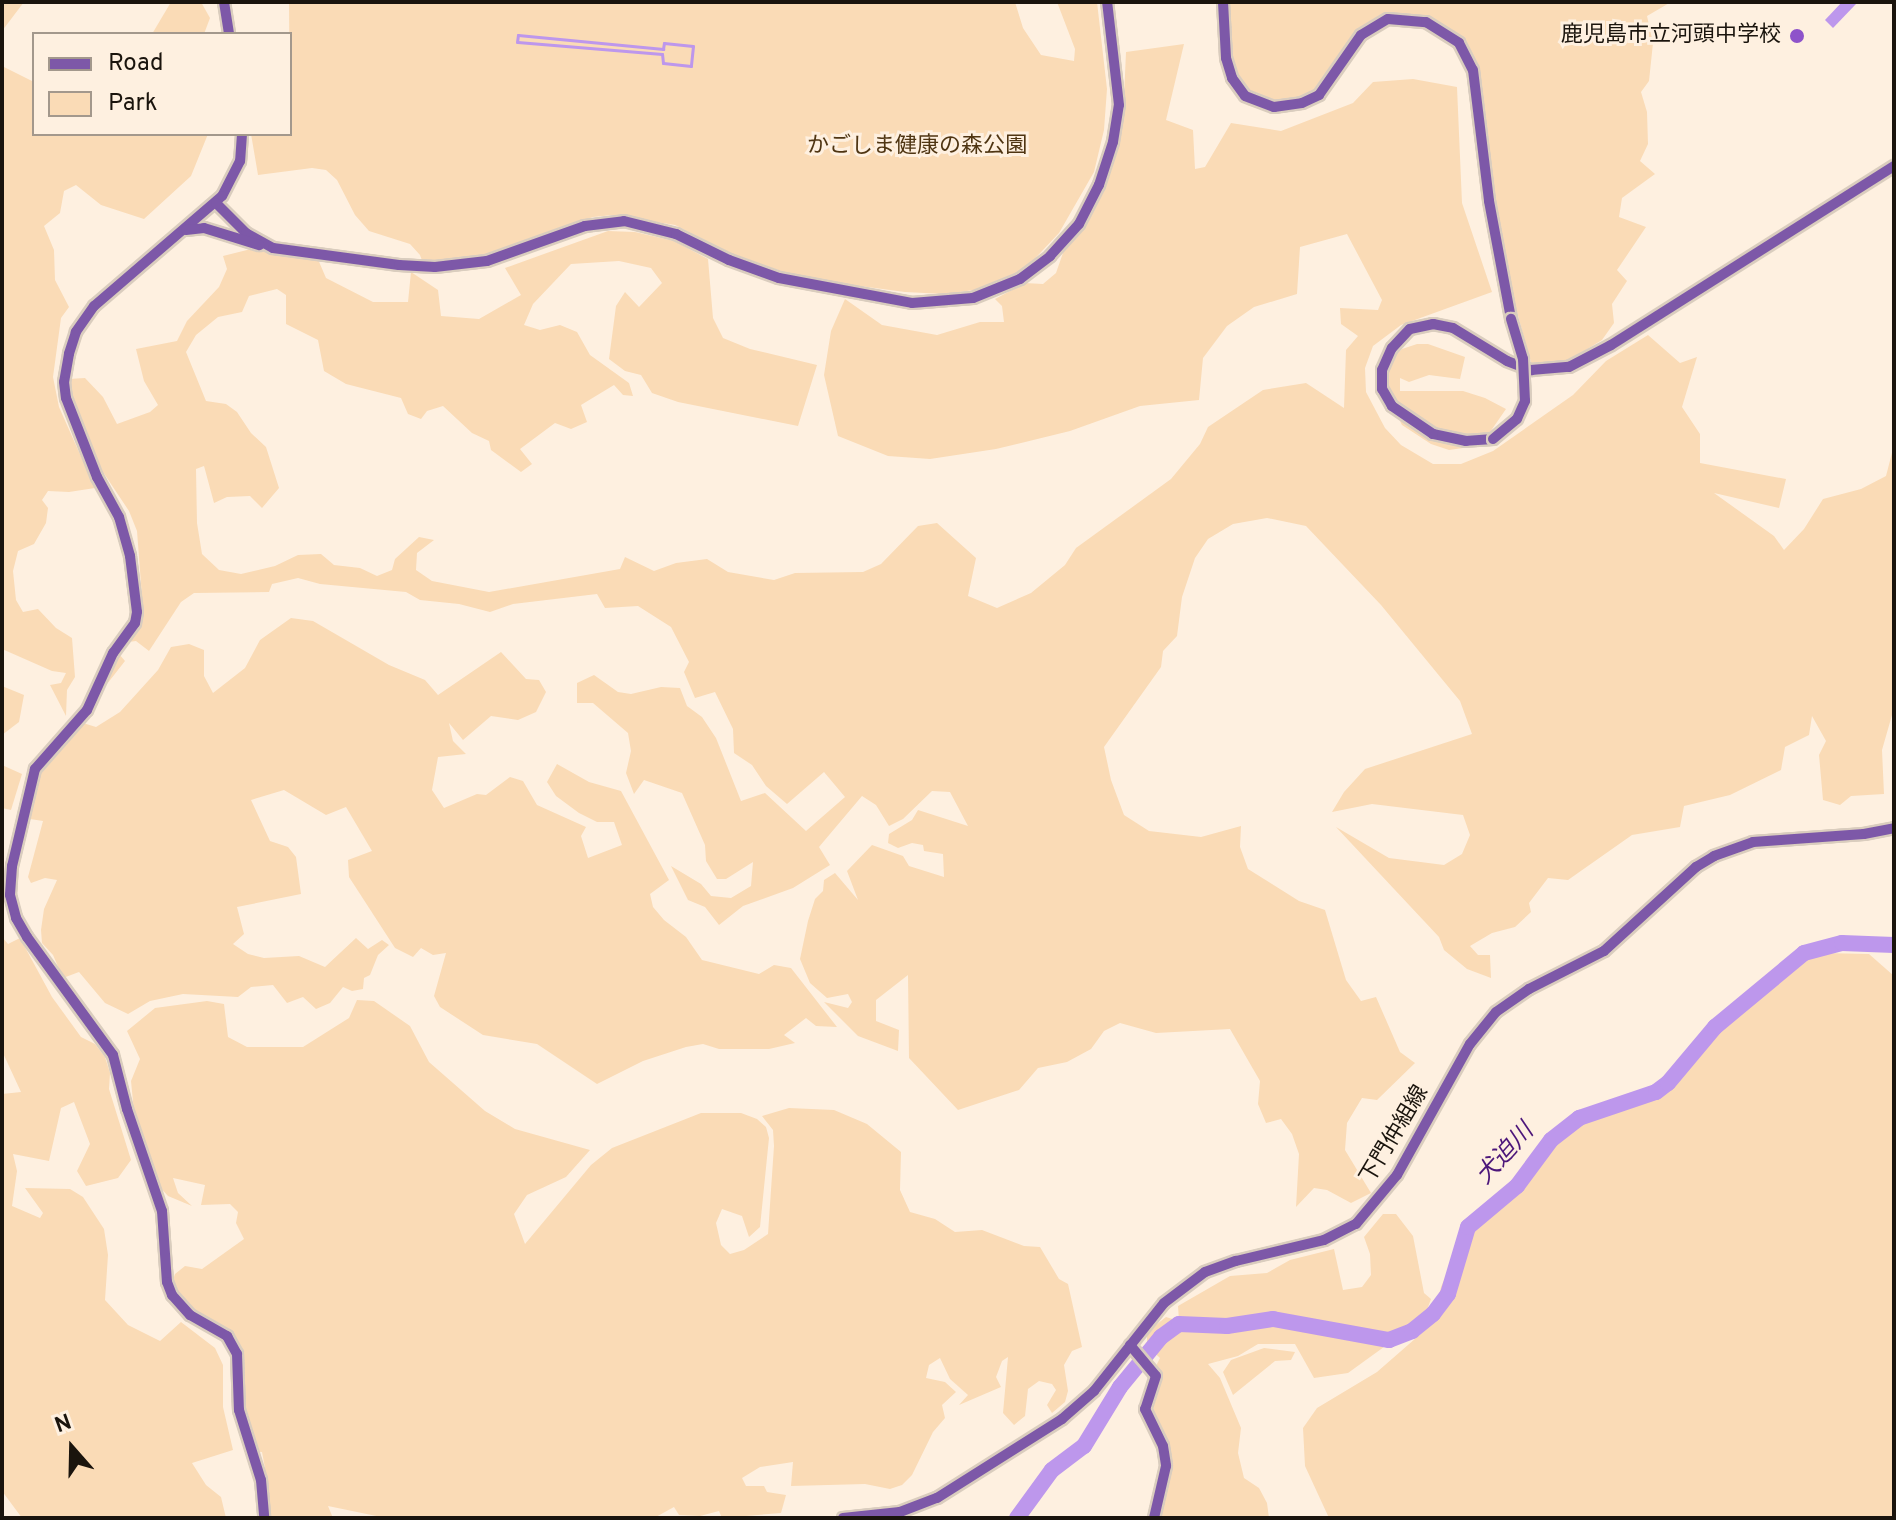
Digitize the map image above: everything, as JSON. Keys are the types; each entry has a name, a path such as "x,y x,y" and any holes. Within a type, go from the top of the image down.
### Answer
{"street":[{"path":"224,2 229,32"},
{"path":"185,231 204,228 273,248 399,265 458,265 487,261 585,226 624,221 664,230 751,270 813,286 912,303 956,302 982,296 1020,279 1050,256 1079,224 1099,185 1113,142 1119,105 1107,2"},
{"path":"1223,2 1226,58 1232,78 1245,96 1274,107 1302,103 1319,95 1361,35 1388,19 1426,22 1459,43 1473,70 1489,201 1511,319 1523,359 1525,401 1517,419 1493,439 1466,441 1433,434 1392,406 1382,389 1382,370 1392,348 1410,329 1433,324 1453,328 1507,361 1531,370 1569,367 1611,345 1894,166"},
{"path":"242,136 236,173 216,203 94,306 81,322 69,354 64,382 66,398 97,477 119,517 130,556 137,612 135,623 113,653 87,711 48,750 35,769 12,866 10,895 16,918 27,937 113,1055 127,1109 162,1211 167,1282 172,1295 190,1315 227,1336 237,1354 239,1410 261,1480 264,1518"},
{"path":"216,203 246,233 273,248"},
{"name":"下門仲組線","path":"843,1518 900,1512 948,1492 1079,1405 1164,1303 1205,1272 1236,1261 1324,1240 1356,1224 1380,1200 1397,1175 1470,1044 1496,1012 1529,989 1604,951 1696,867 1723,852 1753,842 1864,834 1894,828"},
{"path":"1130,1345 1151,1366 1156,1376 1145,1409 1163,1446 1166,1466 1154,1518"}],"green space":[{"path":"2,2 24,2 2,31"},
{"path":"171,2 201,2 210,18 205,32 153,32"},
{"name":"かごしま健康の森公園","path":"289,2 1015,2 1023,28 1041,55 1074,61 1075,49 1057,2 1097,2 1107,89 1104,130 1094,172 1059,233 1026,268 989,288 944,294 807,279 740,258 675,225 613,215 593,217 557,230 515,254 426,271 420,255 410,244 369,231 355,215 337,180 326,170 312,168 258,175 251,136 292,136 292,32 289,32"},
{"path":"1224,2 1671,2 1647,16 1653,43 1649,81 1641,92 1647,112 1648,144 1640,161 1655,174 1622,198 1619,217 1646,227 1617,270 1627,281 1612,304 1614,323 1602,340 1566,362 1532,366 1483,190 1470,76 1452,42 1418,16 1389,14 1351,37 1310,95 1289,110 1269,112 1247,105 1235,92 1224,64"},
{"path":"1184,44 1166,120 1193,130 1195,169 1205,167 1231,123 1281,131 1353,103 1373,82 1413,79 1457,87 1462,203 1492,292 1401,325 1373,346 1365,368 1366,392 1385,428 1401,445 1433,464 1461,464 1493,451 1573,395 1606,361 1648,335 1680,363 1697,357 1682,407 1700,434 1700,463 1786,479 1779,508 1714,493 1774,536 1784,550 1804,529 1823,499 1861,489 1886,476 1894,445 1894,708 1882,750 1884,794 1851,796 1840,805 1823,800 1819,755 1826,741 1812,716 1809,735 1785,747 1781,770 1730,795 1684,806 1680,827 1632,835 1568,880 1548,878 1529,903 1531,912 1515,927 1492,933 1470,946 1478,955 1490,955 1491,978 1467,969 1444,950 1439,937 1336,827 1389,858 1444,865 1462,854 1470,835 1463,815 1372,804 1332,812 1344,792 1365,769 1472,734 1460,701 1381,605 1306,526 1267,518 1233,524 1208,539 1195,558 1182,597 1177,636 1163,651 1161,667 1104,747 1111,780 1124,815 1149,831 1201,837 1241,826 1240,847 1248,869 1299,901 1325,910 1346,980 1361,1001 1376,997 1400,1052 1415,1063 1377,1100 1362,1098 1347,1123 1345,1150 1371,1193 1351,1203 1327,1190 1314,1188 1296,1207 1299,1154 1292,1134 1281,1119 1266,1123 1258,1104 1260,1081 1230,1029 1156,1033 1120,1023 1104,1031 1091,1049 1067,1062 1038,1068 1019,1090 958,1110 909,1058 908,975 876,1000 876,1021 899,1030 898,1051 858,1036 824,1002 848,1008 852,1002 848,994 827,998 810,983 800,959 815,899 823,891 824,880 835,873 858,900 847,871 872,845 903,856 909,866 944,877 943,854 924,851 923,845 912,843 898,848 888,843 889,834 912,820 918,810 968,826 950,792 932,791 903,819 889,826 876,805 862,796 819,847 830,865 793,888 743,906 719,925 705,907 688,900 671,866 701,884 711,896 731,898 751,886 753,862 726,879 717,879 706,861 705,845 682,793 644,780 634,794 626,773 631,751 628,733 593,703 577,703 577,683 594,675 618,692 631,694 661,687 680,688 687,706 702,717 716,738 741,801 765,793 806,831 845,797 824,772 787,804 766,786 752,765 734,753 733,729 715,692 695,698 684,672 689,662 671,627 638,606 605,608 597,594 513,604 490,612 459,604 420,600 406,592 320,584 298,578 272,584 269,592 194,593 181,602 149,651 136,641 128,642 119,654 125,661 107,684 122,633 142,597 137,531 129,511 93,457 72,406 68,379 85,378 103,397 117,424 150,412 158,405 144,381 136,349 177,341 187,321 219,287 227,269 223,256 259,247 317,257 326,278 373,302 408,302 411,272 438,290 441,316 479,319 521,295 505,268 608,231 635,232 674,241 708,259 713,318 723,338 750,349 817,365 798,426 678,402 652,393 641,375 625,371 609,359 616,306 625,292 639,307 662,283 651,268 619,261 571,264 533,304 524,325 540,330 560,325 577,332 590,355 629,383 633,396 623,395 614,385 581,405 587,422 571,429 555,423 520,449 532,464 521,472 491,450 489,441 472,433 443,406 427,411 421,419 408,414 401,398 346,384 324,371 318,340 286,324 286,295 277,289 249,296 242,312 218,317 196,335 186,352 206,401 226,404 237,412 251,433 266,447 279,488 262,508 250,496 227,497 214,503 204,466 196,469 197,523 202,554 219,570 241,574 275,566 298,555 321,554 334,565 360,568 377,576 392,570 395,559 419,537 434,540 417,553 416,570 432,581 489,592 620,569 625,557 654,571 676,563 707,559 728,572 774,580 795,573 863,572 881,564 918,526 937,523 976,558 968,596 997,608 1031,593 1065,565 1076,548 1171,479 1200,444 1208,427 1263,390 1306,383 1344,408 1346,350 1358,336 1341,324 1340,308 1378,310 1382,300 1347,234 1300,247 1297,294 1254,307 1227,326 1203,358 1199,400 1140,406 1070,431 996,449 930,459 888,456 838,436 824,375 831,331 845,299 882,325 937,335 980,322 1004,322 1002,306 995,299 1025,283 1043,284 1056,273 1064,250 1093,212 1107,182 1123,120 1126,52"},
{"path":"2,66 32,81 32,136 207,136 191,176 144,219 101,205 76,185 64,191 60,213 44,226 54,250 55,280 69,307 61,318 53,377 59,407 95,488 48,491 42,500 48,508 46,523 34,544 18,551 13,571 16,600 23,612 38,609 56,628 72,638 75,677 67,690 66,716 50,685 61,683 66,673 52,671 2,649"},
{"path":"1428,344 1465,357 1460,379 1429,375 1409,382 1400,378 1400,391 1463,391 1506,409 1488,435 1470,447 1449,450 1431,444 1402,425 1384,389 1384,377 1393,357 1402,349"},
{"path":"291,618 313,621 389,665 425,680 438,695 501,652 526,679 539,680 546,692 536,712 518,720 491,716 463,740 449,723 453,741 466,754 438,757 432,790 444,808 477,794 486,795 510,777 523,781 537,805 586,827 581,836 588,858 622,845 614,822 597,822 579,813 556,796 547,782 557,764 589,782 621,791 669,880 650,894 653,907 664,920 686,937 702,960 759,974 774,965 791,968 837,1027 816,1026 806,1018 784,1035 795,1043 769,1049 719,1049 703,1044 686,1047 643,1061 597,1084 537,1044 483,1035 440,1007 434,996 446,953 433,955 421,948 413,957 395,948 349,877 348,860 372,851 346,807 326,815 284,790 251,800 270,841 288,847 296,857 301,894 237,907 244,934 233,944 248,954 264,958 299,956 325,967 356,938 368,949 382,940 389,945 378,955 370,975 364,978 363,989 352,991 343,987 330,1003 316,1009 303,997 287,1003 273,985 251,987 238,997 183,994 150,1001 128,1014 105,1003 79,972 63,978 53,955 42,943 41,930 44,909 57,880 45,878 31,883 28,877 43,821 30,819 32,799 46,758 83,723 96,727 120,712 158,670 171,647 189,644 204,650 204,676 213,693 245,668 260,640"},
{"path":"2,686 24,695 19,722 2,735"},
{"path":"2,765 22,774 11,810 2,808"},
{"path":"2,937 8,944 20,938 52,997 81,1037 95,1044 105,1057 110,1073 109,1089 131,1160 118,1178 86,1186 77,1171 90,1144 74,1102 61,1108 49,1161 13,1154 17,1171 12,1206 40,1218 43,1213 25,1188 70,1189 83,1197 104,1229 108,1255 105,1300 128,1325 160,1341 181,1322 215,1348 223,1365 223,1407 233,1450 192,1463 206,1485 221,1497 226,1518 22,1518 2,1491 2,1094 21,1092 2,1051"},
{"path":"1823,953 1869,954 1894,976 1894,1518 1329,1518 1305,1466 1303,1428 1317,1408 1377,1372 1432,1324 1441,1287 1461,1242 1535,1157 1544,1141 1594,1113 1639,1103 1669,1078 1702,1034 1741,1013 1763,981 1792,958"},
{"path":"357,1000 374,1001 410,1026 429,1062 485,1111 515,1129 590,1150 566,1177 527,1195 514,1214 525,1244 591,1165 612,1148 701,1113 741,1113 757,1119 766,1127 769,1138 760,1227 749,1237 742,1216 722,1209 716,1223 721,1245 730,1254 744,1250 768,1234 774,1146 773,1130 762,1116 789,1108 834,1110 867,1124 901,1152 900,1190 910,1212 935,1219 955,1232 982,1230 1024,1246 1040,1247 1059,1279 1068,1284 1082,1347 1072,1351 1064,1365 1068,1391 1065,1402 1052,1413 1047,1405 1056,1390 1052,1384 1039,1381 1028,1389 1025,1416 1014,1425 1003,1413 1008,1357 1002,1361 996,1377 1001,1387 959,1405 968,1395 950,1379 940,1358 929,1365 926,1378 945,1382 956,1392 942,1405 945,1418 933,1432 912,1475 902,1485 890,1489 865,1484 791,1486 793,1462 760,1467 742,1478 746,1486 764,1486 767,1492 786,1495 781,1513 722,1518 719,1511 700,1516 679,1515 674,1507 654,1518 386,1518 328,1506 333,1518 264,1518 257,1478 265,1468 262,1452 246,1451 242,1440 235,1416 232,1358 226,1345 178,1298 172,1283 175,1274 185,1266 202,1269 244,1239 236,1223 238,1212 230,1204 201,1205 205,1185 173,1178 178,1193 192,1206 168,1196 158,1185 134,1112 131,1081 140,1059 127,1031 155,1008 207,1001 224,1004 228,1037 247,1047 303,1047 349,1018"},
{"path":"1383,1214 1396,1214 1413,1236 1424,1293 1431,1299 1424,1318 1348,1373 1314,1378 1295,1344 1258,1344 1238,1356 1208,1364 1220,1378 1241,1428 1238,1453 1244,1478 1259,1488 1267,1503 1269,1518 1150,1518 1164,1464 1146,1422 1152,1374 1160,1358 1147,1346 1147,1332 1166,1317 1179,1321 1178,1306 1230,1276 1267,1273 1290,1260 1334,1249 1343,1290 1362,1287 1371,1275 1370,1254 1364,1237"},
{"path":"1264,1348 1295,1352 1291,1360 1275,1361 1233,1395 1223,1372 1231,1360"}],"shaded area":[{"path":"1842,2 1856,4 1833,28 1825,20"}],"waterway":[{"path":"518,35 663,49 664,43 693,46 691,66 663,63 662,54 517,42 518,35"},
{"name":"犬迫川","path":"1017,1518 1052,1470 1084,1446 1120,1387 1161,1337 1179,1324 1227,1326 1273,1319 1389,1340 1412,1331 1433,1314 1448,1294 1468,1227 1517,1186 1551,1140 1579,1118 1656,1092 1668,1083 1715,1027 1804,953 1842,943 1894,945"}],"place":[{"name":"鹿児島市立河頭中学校","path":"1797,36"}]}
